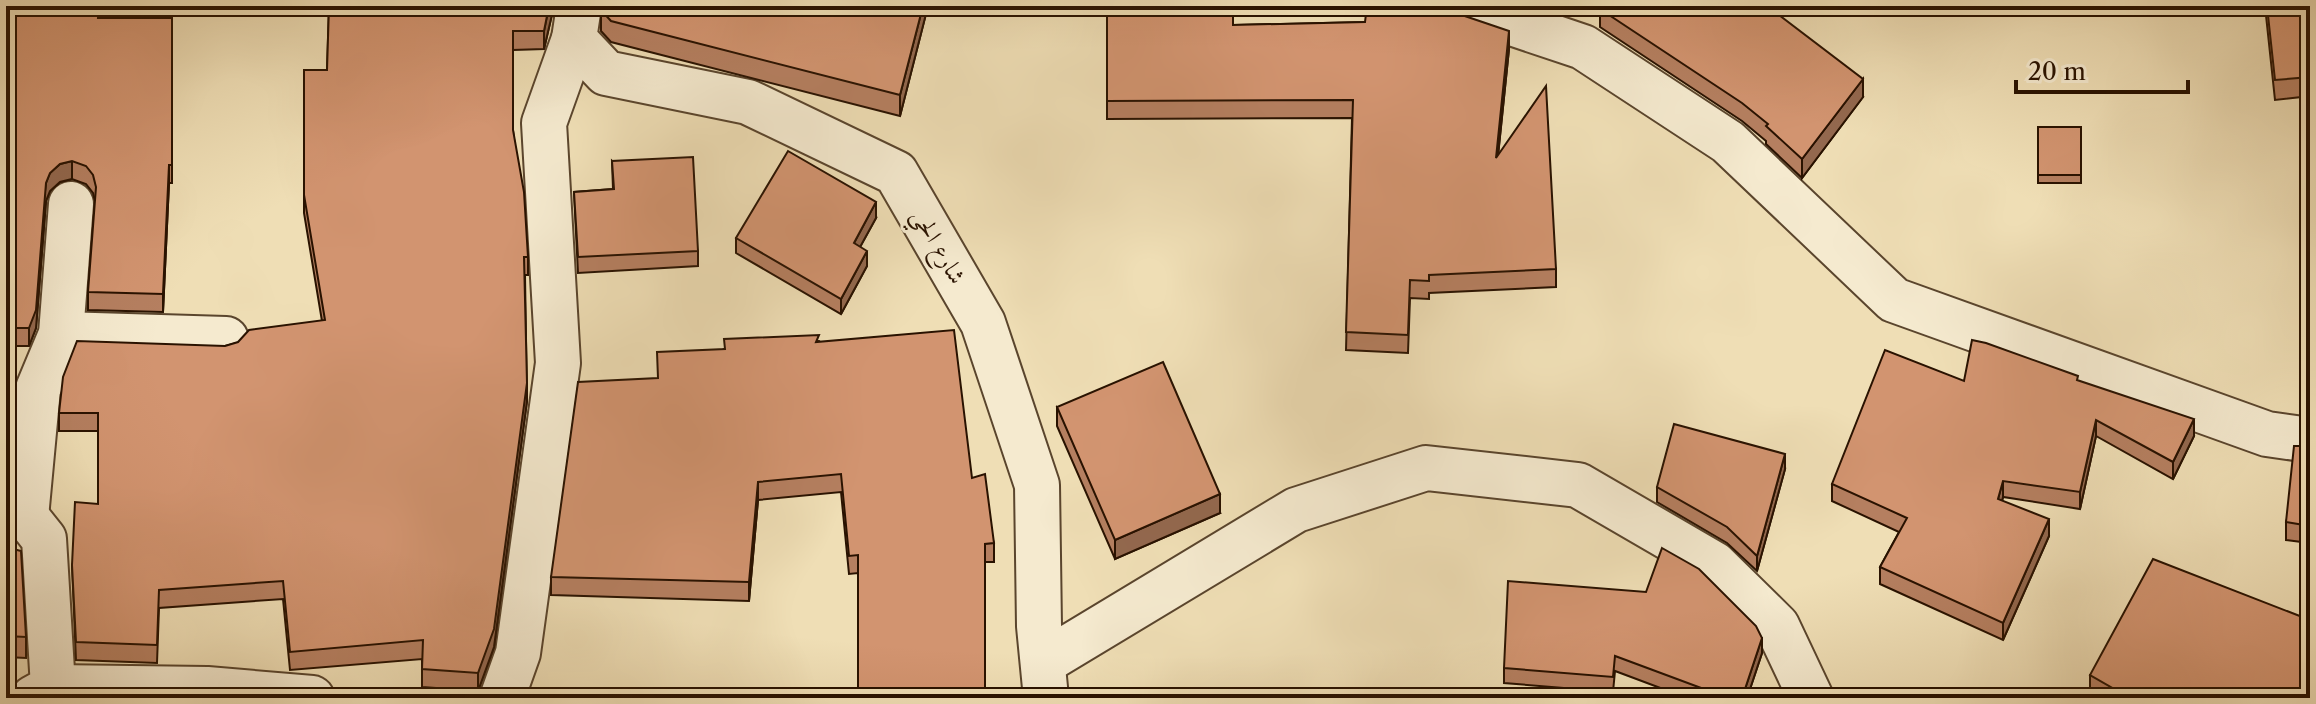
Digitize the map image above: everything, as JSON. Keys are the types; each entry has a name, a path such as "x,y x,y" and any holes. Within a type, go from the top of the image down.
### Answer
{"street":[{"path":"1461,6 1583,47 1728,142 1894,300 2267,434 2310,440"},
{"path":"502,698 518,653 558,363 544,123 576,23"},
{"name":"شارع الحي","path":"576,23 606,73 748,102 896,173 983,323 1037,485 1039,626 1045,680"},
{"path":"71,204 61,334 38,389 16,504 44,539 43,692 207,689 312,698"},
{"path":"61,334 226,339"},
{"path":"1045,680 1296,510 1426,468 1578,485 1714,564 1777,626 1811,698"}],"building":[{"path":"6,6 99,6 98,18 172,18 172,165 169,165 163,294 88,292 96,187 93,175 86,166 72,161 60,164 50,173 46,183 36,310 29,328 6,328"},
{"path":"329,6 549,6 544,31 513,31 513,130 524,192 528,257 524,257 527,383 494,629 478,673 422,669 423,640 290,652 283,581 159,590 157,645 76,642 72,565 75,502 98,504 98,413 59,413 63,377 77,341 225,346 238,342 249,330 325,320 304,195 304,70 327,70"},
{"path":"602,6 923,6 900,95 611,21 601,10"},
{"path":"1107,6 1233,6 1233,25 1365,22 1367,6 1444,6 1509,31 1496,158 1546,86 1556,269 1429,275 1429,281 1410,280 1408,335 1346,332 1353,100 1107,101"},
{"path":"1602,6 1767,6 1863,79 1802,159 1742,103 1600,9"},
{"path":"2267,6 2310,6 2310,77 2275,80"},
{"path":"2038,127 2081,127 2081,175 2038,175"},
{"path":"788,151 876,202 854,243 867,251 841,299 736,238"},
{"path":"693,157 698,251 578,257 574,192 614,189 612,161"},
{"path":"954,330 972,478 985,474 994,543 985,544 985,698 832,698 832,695 858,695 858,555 849,556 841,474 758,482 749,582 551,577 578,382 658,378 657,352 725,349 724,339 819,335 816,342"},
{"path":"1972,340 2078,376 2077,380 2194,419 2173,462 2096,420 2080,492 2003,481 1998,499 2049,519 2003,623 1880,567 1907,518 1832,484 1885,350 1964,381"},
{"path":"1163,362 1220,494 1115,540 1057,407"},
{"path":"1674,424 1785,454 1757,556 1727,527 1657,487"},
{"path":"2294,446 2310,446 2310,526 2286,522"},
{"path":"6,547 21,551 26,637 6,636"},
{"path":"1662,548 1699,569 1756,626 1762,638 1742,698 1728,698 1615,656 1613,677 1504,668 1508,581 1646,592"},
{"path":"2153,559 2310,620 2310,698 2130,698 2090,675"},
{"path":"598,694 644,696 644,698 598,698"}]}
